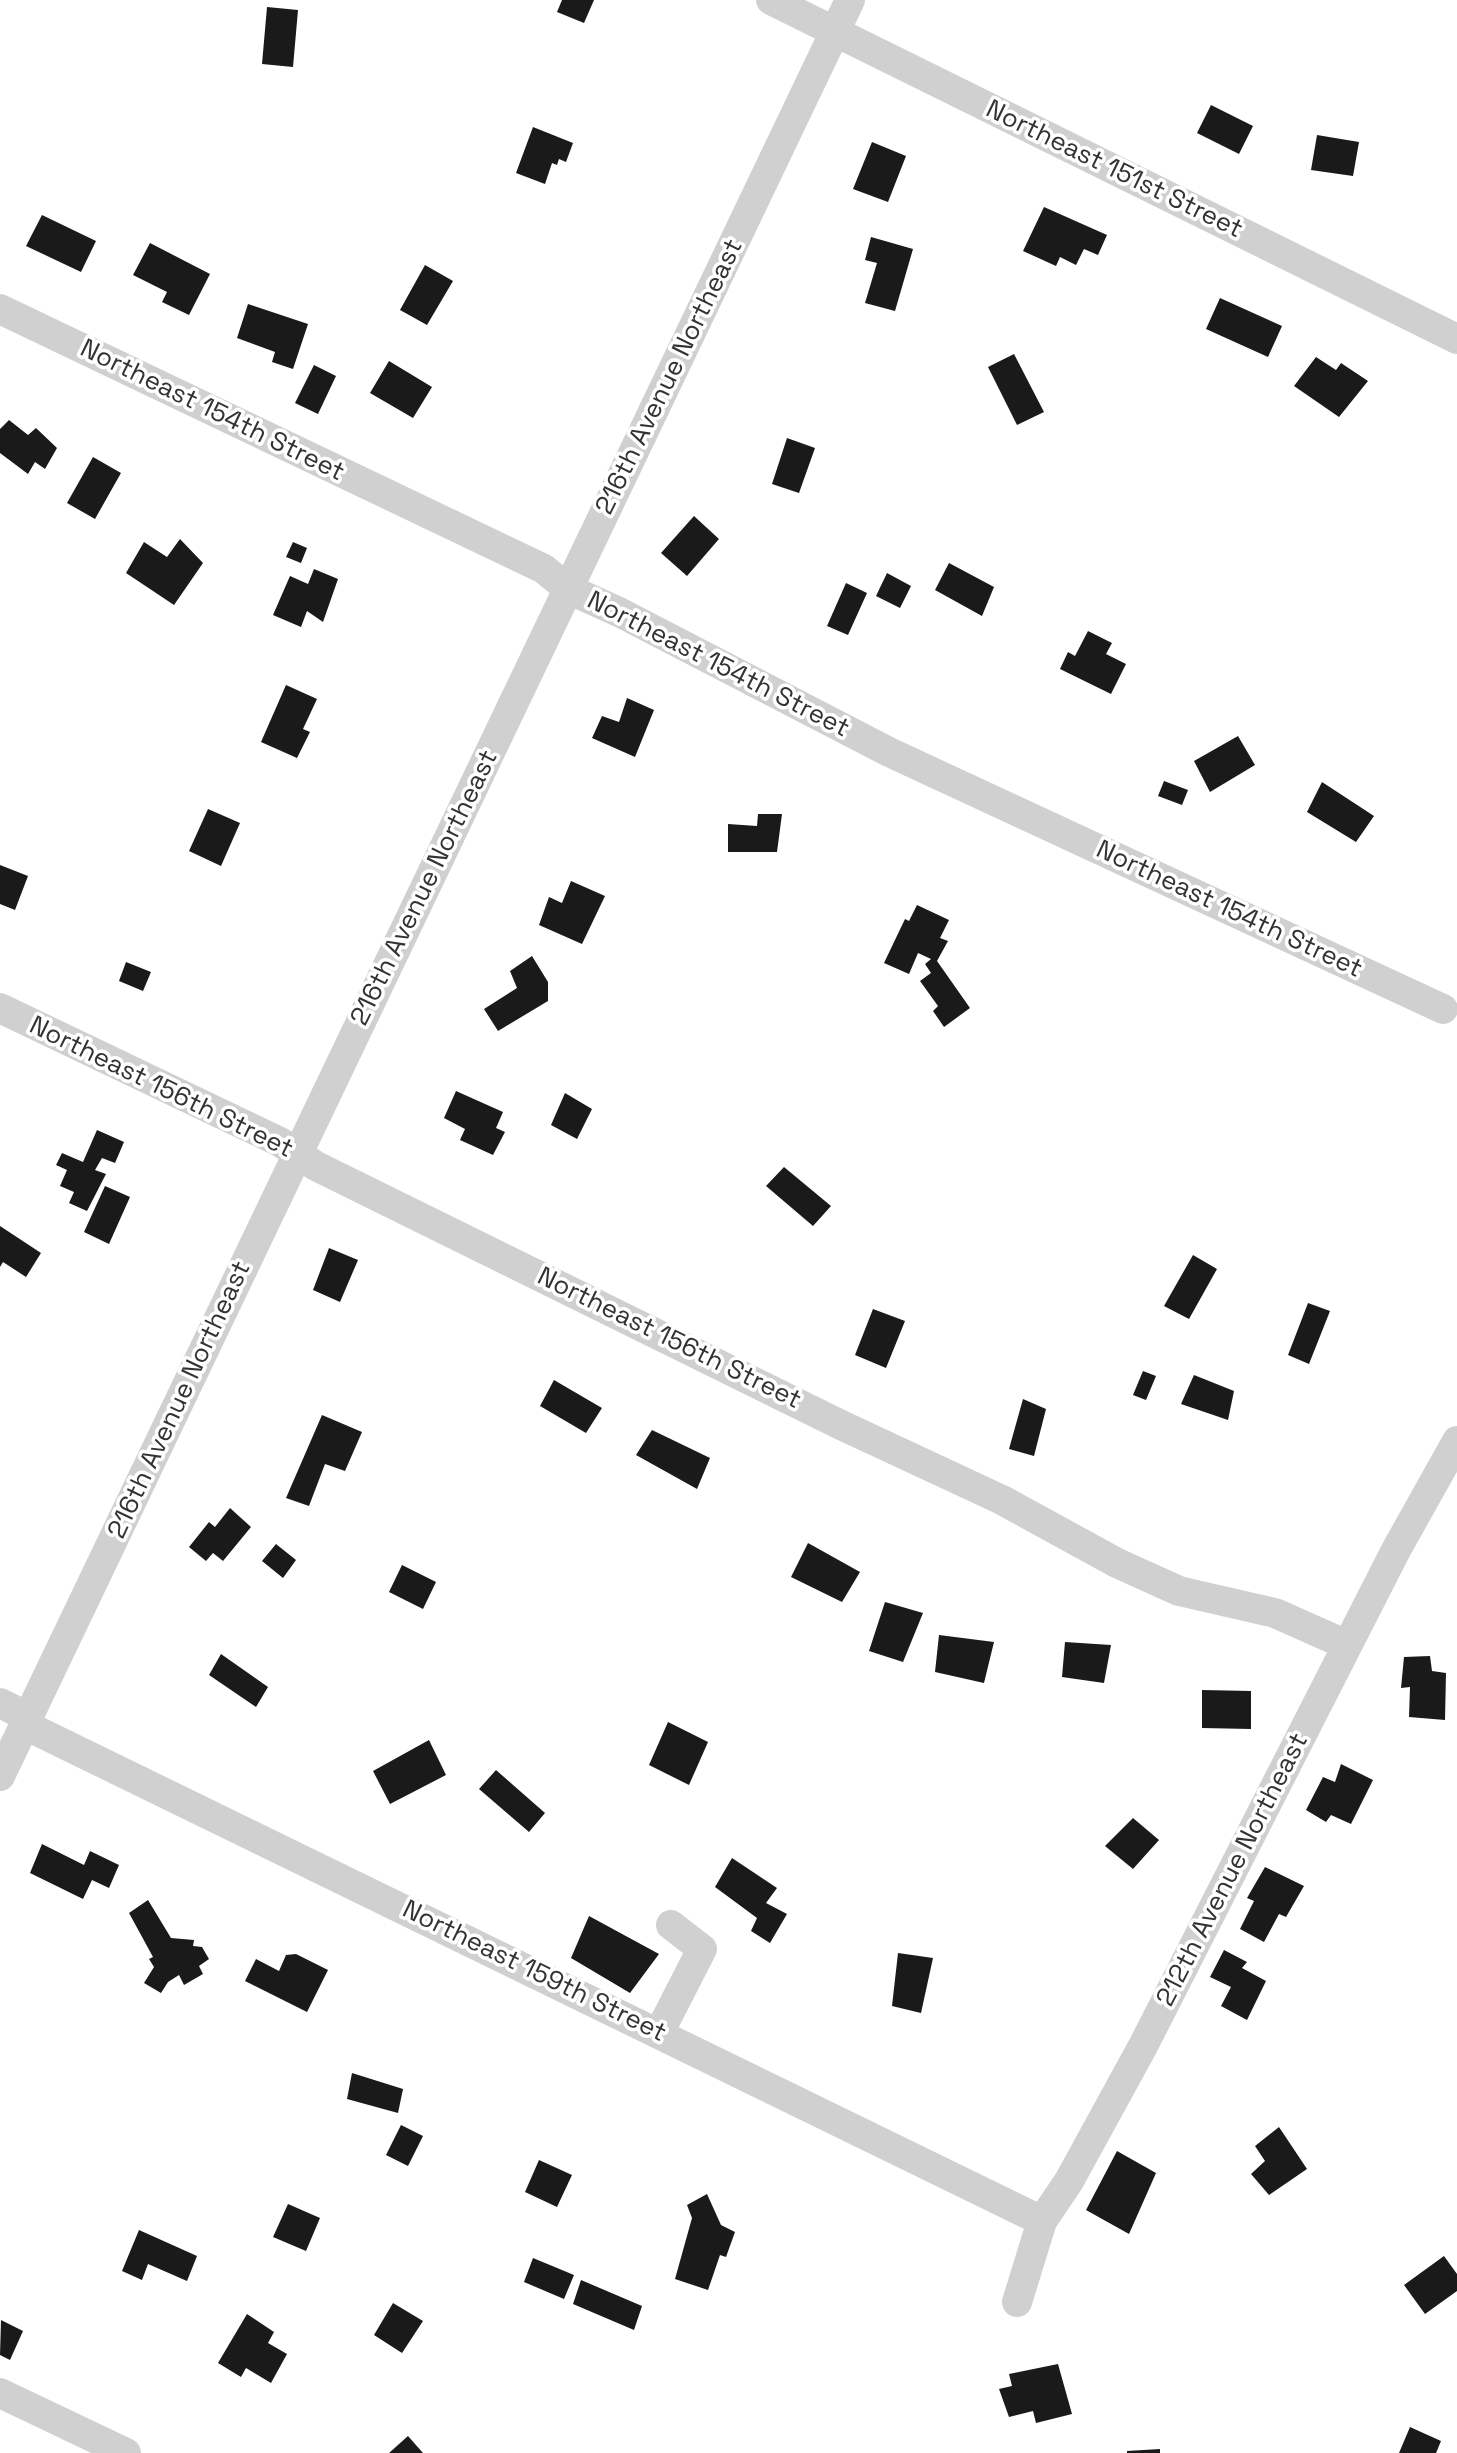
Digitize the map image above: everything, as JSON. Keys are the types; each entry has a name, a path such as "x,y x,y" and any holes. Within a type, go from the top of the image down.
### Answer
{"street":[{"name":"Northeast 151st Street","path":"771,0 1457,339"},
{"name":"216th Avenue Northeast","path":"0,1776 850,0"},
{"name":"Northeast 154th Street","path":"0,309 544,569 568,589 618,612 889,752 1443,1009"},
{"name":"Northeast 156th Street","path":"0,1008 280,1142 297,1154 839,1424 1002,1500 1117,1563 1179,1591 1275,1613 1348,1645"},
{"name":"212th Avenue Northeast","path":"1017,2302 1042,2221 1069,2181 1143,2046 1348,1645 1457,1441"},
{"name":"Northeast 159th Street","path":"0,1703 27,1721 1042,2221"},
{"path":"659,2033 702,1949 671,1925"},
{"path":"0,2393 126,2453"}],"building":[{"path":"562,0 594,0 584,23 557,12"},
{"path":"267,7 298,10 293,67 262,64"},
{"path":"1211,105 1253,126 1239,154 1197,133"},
{"path":"533,127 573,143 566,162 559,159 557,165 552,163 545,184 516,173"},
{"path":"1317,135 1359,142 1353,176 1311,170"},
{"path":"872,142 906,156 888,202 853,189"},
{"path":"1044,207 1107,235 1098,255 1084,249 1076,265 1060,257 1056,266 1023,251"},
{"path":"42,215 96,241 81,272 26,246"},
{"path":"871,237 913,249 895,311 865,303 877,263 865,260"},
{"path":"150,243 210,274 189,315 162,302 167,292 133,275"},
{"path":"425,265 453,281 427,325 400,310"},
{"path":"1220,298 1282,326 1268,357 1206,329"},
{"path":"248,304 308,324 293,369 272,362 275,352 237,338"},
{"path":"1014,354 1044,412 1017,425 988,367"},
{"path":"1316,357 1336,370 1341,363 1368,381 1339,417 1294,386"},
{"path":"389,361 432,387 413,418 370,393"},
{"path":"314,365 336,376 318,414 295,403"},
{"path":"9,420 28,435 36,428 57,448 45,469 35,462 28,474 0,453 0,429"},
{"path":"787,438 815,448 799,493 772,484"},
{"path":"93,457 121,473 95,519 67,503"},
{"path":"694,516 719,539 687,576 661,553"},
{"path":"180,539 203,563 174,605 126,573 144,542 167,557"},
{"path":"293,542 307,548 301,563 286,557"},
{"path":"949,563 994,587 982,616 935,590"},
{"path":"314,569 338,579 323,622 307,611 301,627 273,615 290,576 308,584"},
{"path":"887,573 911,586 900,608 876,596"},
{"path":"846,583 867,593 848,635 827,626"},
{"path":"1088,631 1112,643 1106,654 1126,664 1111,694 1060,669 1068,652 1075,656"},
{"path":"286,685 317,699 303,729 310,732 297,758 261,742"},
{"path":"627,698 654,710 635,757 592,738 602,716 619,722"},
{"path":"1238,736 1255,765 1210,792 1194,761"},
{"path":"1164,781 1188,790 1182,805 1158,796"},
{"path":"1322,782 1374,816 1356,842 1307,812"},
{"path":"208,809 240,823 221,866 189,851"},
{"path":"758,814 782,814 777,852 728,852 728,824 757,826"},
{"path":"0,865 28,876 15,910 0,904"},
{"path":"571,881 605,896 582,944 539,925 549,897 562,903"},
{"path":"917,905 949,920 940,938 948,941 937,961 970,1008 944,1027 933,1011 938,1006 920,981 931,973 925,964 931,959 918,953 909,974 884,963 905,919 909,921"},
{"path":"532,956 548,982 548,1001 498,1031 484,1009 517,988 510,971"},
{"path":"126,962 151,972 143,991 119,981"},
{"path":"456,1091 503,1112 496,1128 505,1132 493,1155 460,1140 465,1129 444,1118"},
{"path":"565,1093 592,1109 577,1139 551,1125"},
{"path":"97,1130 124,1142 115,1163 102,1158 95,1170 106,1174 87,1211 69,1203 74,1192 60,1186 67,1170 56,1165 62,1153 83,1162"},
{"path":"784,1167 831,1206 813,1226 766,1186"},
{"path":"105,1186 130,1197 109,1244 84,1232"},
{"path":"0,1226 41,1253 26,1277 3,1262 0,1267"},
{"path":"329,1248 358,1260 340,1302 313,1290"},
{"path":"1193,1255 1217,1269 1189,1319 1164,1306"},
{"path":"1308,1303 1330,1311 1309,1364 1288,1355"},
{"path":"873,1309 905,1321 886,1368 855,1355"},
{"path":"1143,1371 1156,1376 1146,1400 1133,1395"},
{"path":"1194,1375 1234,1391 1228,1420 1181,1404"},
{"path":"554,1380 602,1408 586,1433 540,1406"},
{"path":"1023,1399 1046,1409 1034,1456 1009,1449"},
{"path":"322,1415 362,1432 345,1471 325,1464 309,1506 286,1498"},
{"path":"652,1430 710,1458 697,1489 636,1455"},
{"path":"230,1508 251,1527 223,1561 213,1553 206,1561 189,1547 209,1522 215,1527"},
{"path":"808,1543 860,1572 842,1602 791,1577"},
{"path":"276,1544 296,1560 283,1578 262,1561"},
{"path":"402,1565 436,1582 423,1609 389,1592"},
{"path":"885,1602 923,1613 903,1662 869,1651"},
{"path":"939,1635 994,1642 984,1683 935,1672"},
{"path":"1065,1642 1111,1645 1104,1683 1062,1677"},
{"path":"221,1654 268,1687 256,1707 209,1675"},
{"path":"1430,1656 1432,1671 1446,1673 1445,1720 1409,1717 1410,1687 1401,1688 1404,1657"},
{"path":"1202,1690 1251,1691 1251,1729 1202,1728"},
{"path":"668,1722 708,1742 689,1785 649,1765"},
{"path":"429,1740 446,1775 390,1804 373,1771"},
{"path":"1341,1764 1373,1780 1351,1824 1331,1815 1326,1822 1306,1810 1323,1777 1335,1782"},
{"path":"496,1770 545,1813 529,1832 479,1789"},
{"path":"1133,1818 1159,1840 1133,1869 1105,1846"},
{"path":"42,1844 84,1865 90,1851 119,1865 109,1888 92,1880 83,1899 30,1873"},
{"path":"732,1858 777,1888 766,1903 787,1914 770,1943 751,1931 757,1918 715,1887"},
{"path":"1265,1867 1304,1886 1286,1917 1279,1914 1264,1942 1240,1929 1254,1901 1247,1898"},
{"path":"148,1900 171,1938 194,1940 193,1946 202,1947 209,1959 199,1966 203,1974 184,1985 179,1975 168,1982 161,1993 144,1983 154,1967 149,1959 153,1957 129,1913"},
{"path":"589,1916 659,1954 630,1993 571,1958"},
{"path":"1224,1950 1247,1962 1242,1968 1266,1981 1247,2020 1221,2006 1231,1987 1210,1977"},
{"path":"898,1953 933,1958 921,2013 892,2006"},
{"path":"296,1954 328,1970 307,2012 245,1981 256,1959 279,1971 286,1955"},
{"path":"352,2073 403,2089 398,2113 347,2099"},
{"path":"401,2125 423,2136 408,2166 386,2155"},
{"path":"1279,2127 1307,2169 1269,2195 1251,2174 1265,2161 1255,2146"},
{"path":"1117,2151 1156,2173 1129,2234 1086,2210"},
{"path":"539,2160 572,2175 557,2207 525,2192"},
{"path":"707,2194 721,2225 735,2232 726,2257 720,2255 708,2290 675,2279 692,2218 687,2205"},
{"path":"288,2204 320,2218 306,2251 273,2237"},
{"path":"139,2230 197,2256 187,2281 148,2264 142,2280 122,2271"},
{"path":"1444,2256 1457,2274 1457,2291 1425,2314 1404,2285"},
{"path":"533,2258 574,2275 564,2299 524,2282"},
{"path":"581,2280 642,2306 634,2330 573,2304"},
{"path":"393,2303 423,2321 402,2353 374,2335"},
{"path":"247,2314 274,2332 268,2343 287,2354 271,2383 246,2368 241,2377 218,2363"},
{"path":"1,2320 23,2331 10,2360 0,2355"},
{"path":"1058,2364 1072,2414 1036,2423 1033,2411 1009,2417 999,2389 1012,2386 1009,2374"},
{"path":"1410,2427 1441,2441 1436,2453 1399,2453"},
{"path":"408,2436 423,2453 389,2453"},
{"path":"1160,2449 1160,2453 1127,2453 1127,2451"}]}
